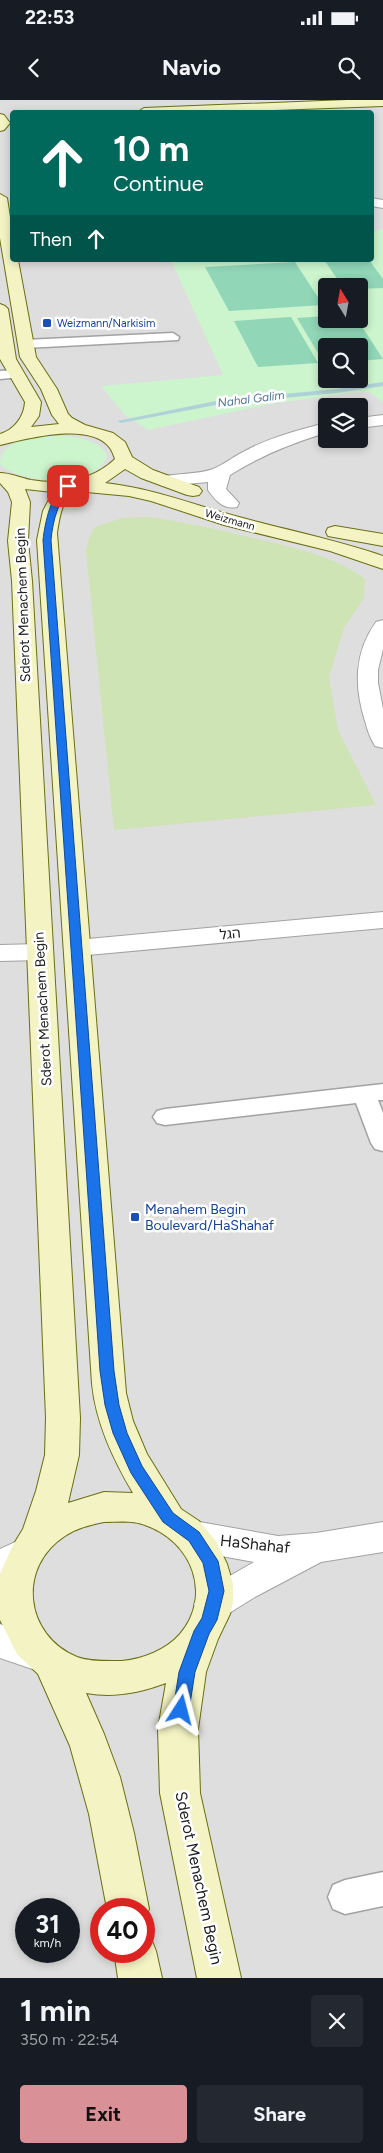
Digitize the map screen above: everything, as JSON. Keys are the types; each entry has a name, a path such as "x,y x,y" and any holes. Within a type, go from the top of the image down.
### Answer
{"street":[{"path":"197,110 383,102"},
{"path":"302,106 383,110"},
{"path":"0,198 10,256"},
{"path":"11,262 28,357 49,389 56,410 66,422 81,430"},
{"path":"0,309 5,335 8,375 30,395 33,409 30,417 6,437"},
{"path":"368,422 383,420"},
{"path":"4,479 37,486 70,499 117,469 124,460 123,450 115,442 100,435 81,430 59,429 6,437"},
{"path":"166,481 201,478 222,472 250,455 300,435 318,430"},
{"name":"Weizmann","path":"124,460 142,471 166,481 230,503 347,534 383,540"},
{"path":"222,472 217,483 217,490 230,503"},
{"name":"Sderot Menachem Begin","path":"4,479 17,491 21,502 18,558 22,581 63,1418 62,1455 54,1491 21,1553 15,1578 13,1606 22,1632 46,1658"},
{"name":"Weizmann","path":"70,499 129,491 231,521 337,547 383,563"},
{"name":"Sderot Menachem Begin","path":"70,499 47,540 107,1371 112,1405 120,1433 136,1469 210,1561 216,1591 187,1672 178,1729 180,1793 219,1978"},
{"path":"383,626 370,652 367,695 383,740"},
{"name":"הגל","path":"76,948 383,920"},
{"path":"0,953 40,952"},
{"path":"21,1553 45,1530 72,1515 104,1507 137,1508 181,1527"},
{"name":"HaShahaf","path":"181,1527 278,1551 316,1548 383,1537"},
{"name":"HaShahaf","path":"208,1617 242,1586 316,1548"},
{"path":"0,1641 46,1658 68,1671 100,1679 133,1678 164,1667 192,1646 208,1617"},
{"path":"46,1658 77,1715 94,1761 108,1810 126,1898"},
{"path":"137,1963 140,1978"}],"lane":[{"path":"25,344 173,337"},
{"path":"165,1117 373,1093 383,1143"},
{"path":"345,1897 383,1889"}],"shaded area":[{"path":"0,100 383,100 383,1978 0,1978"},
{"path":"175,326 181,347 45,354 41,332"}],"green space":[{"path":"383,229 383,402 369,392 349,393 270,404 148,430 125,415 101,386 223,375 172,262 374,262 374,231"},
{"path":"295,262 318,297 318,305 229,311 205,267"},
{"path":"326,262 370,262 383,279 383,288 368,289 368,278 337,278"},
{"path":"291,317 318,363 258,367 234,321"},
{"path":"318,317 318,328 363,328 383,359 368,360 368,338 318,338 318,353 297,318"},
{"path":"49,436 81,438 96,444 107,455 101,466 90,474 58,480 24,476 10,471 0,464 1,456 11,445 26,439"},
{"path":"147,517 205,527 303,550 341,564 365,579 364,598 344,628 329,677 338,730 376,805 114,830 86,551 89,538 95,527 122,518"}],"waterway":[{"name":"Nahal Galim","path":"121,421 221,402 337,391 383,384"}],"place":[{"name":"Weizmann/Narkisim","path":"47,323"},
{"name":"Menahem Begin Boulevard/HaShahaf","path":"135,1217"}],"route":[{"path":"68,486 63,490 50,517 47,540 107,1371 112,1405 120,1433 136,1469 168,1518 194,1536 210,1561 216,1591 209,1620 202,1631 187,1672 181,1710"}]}
